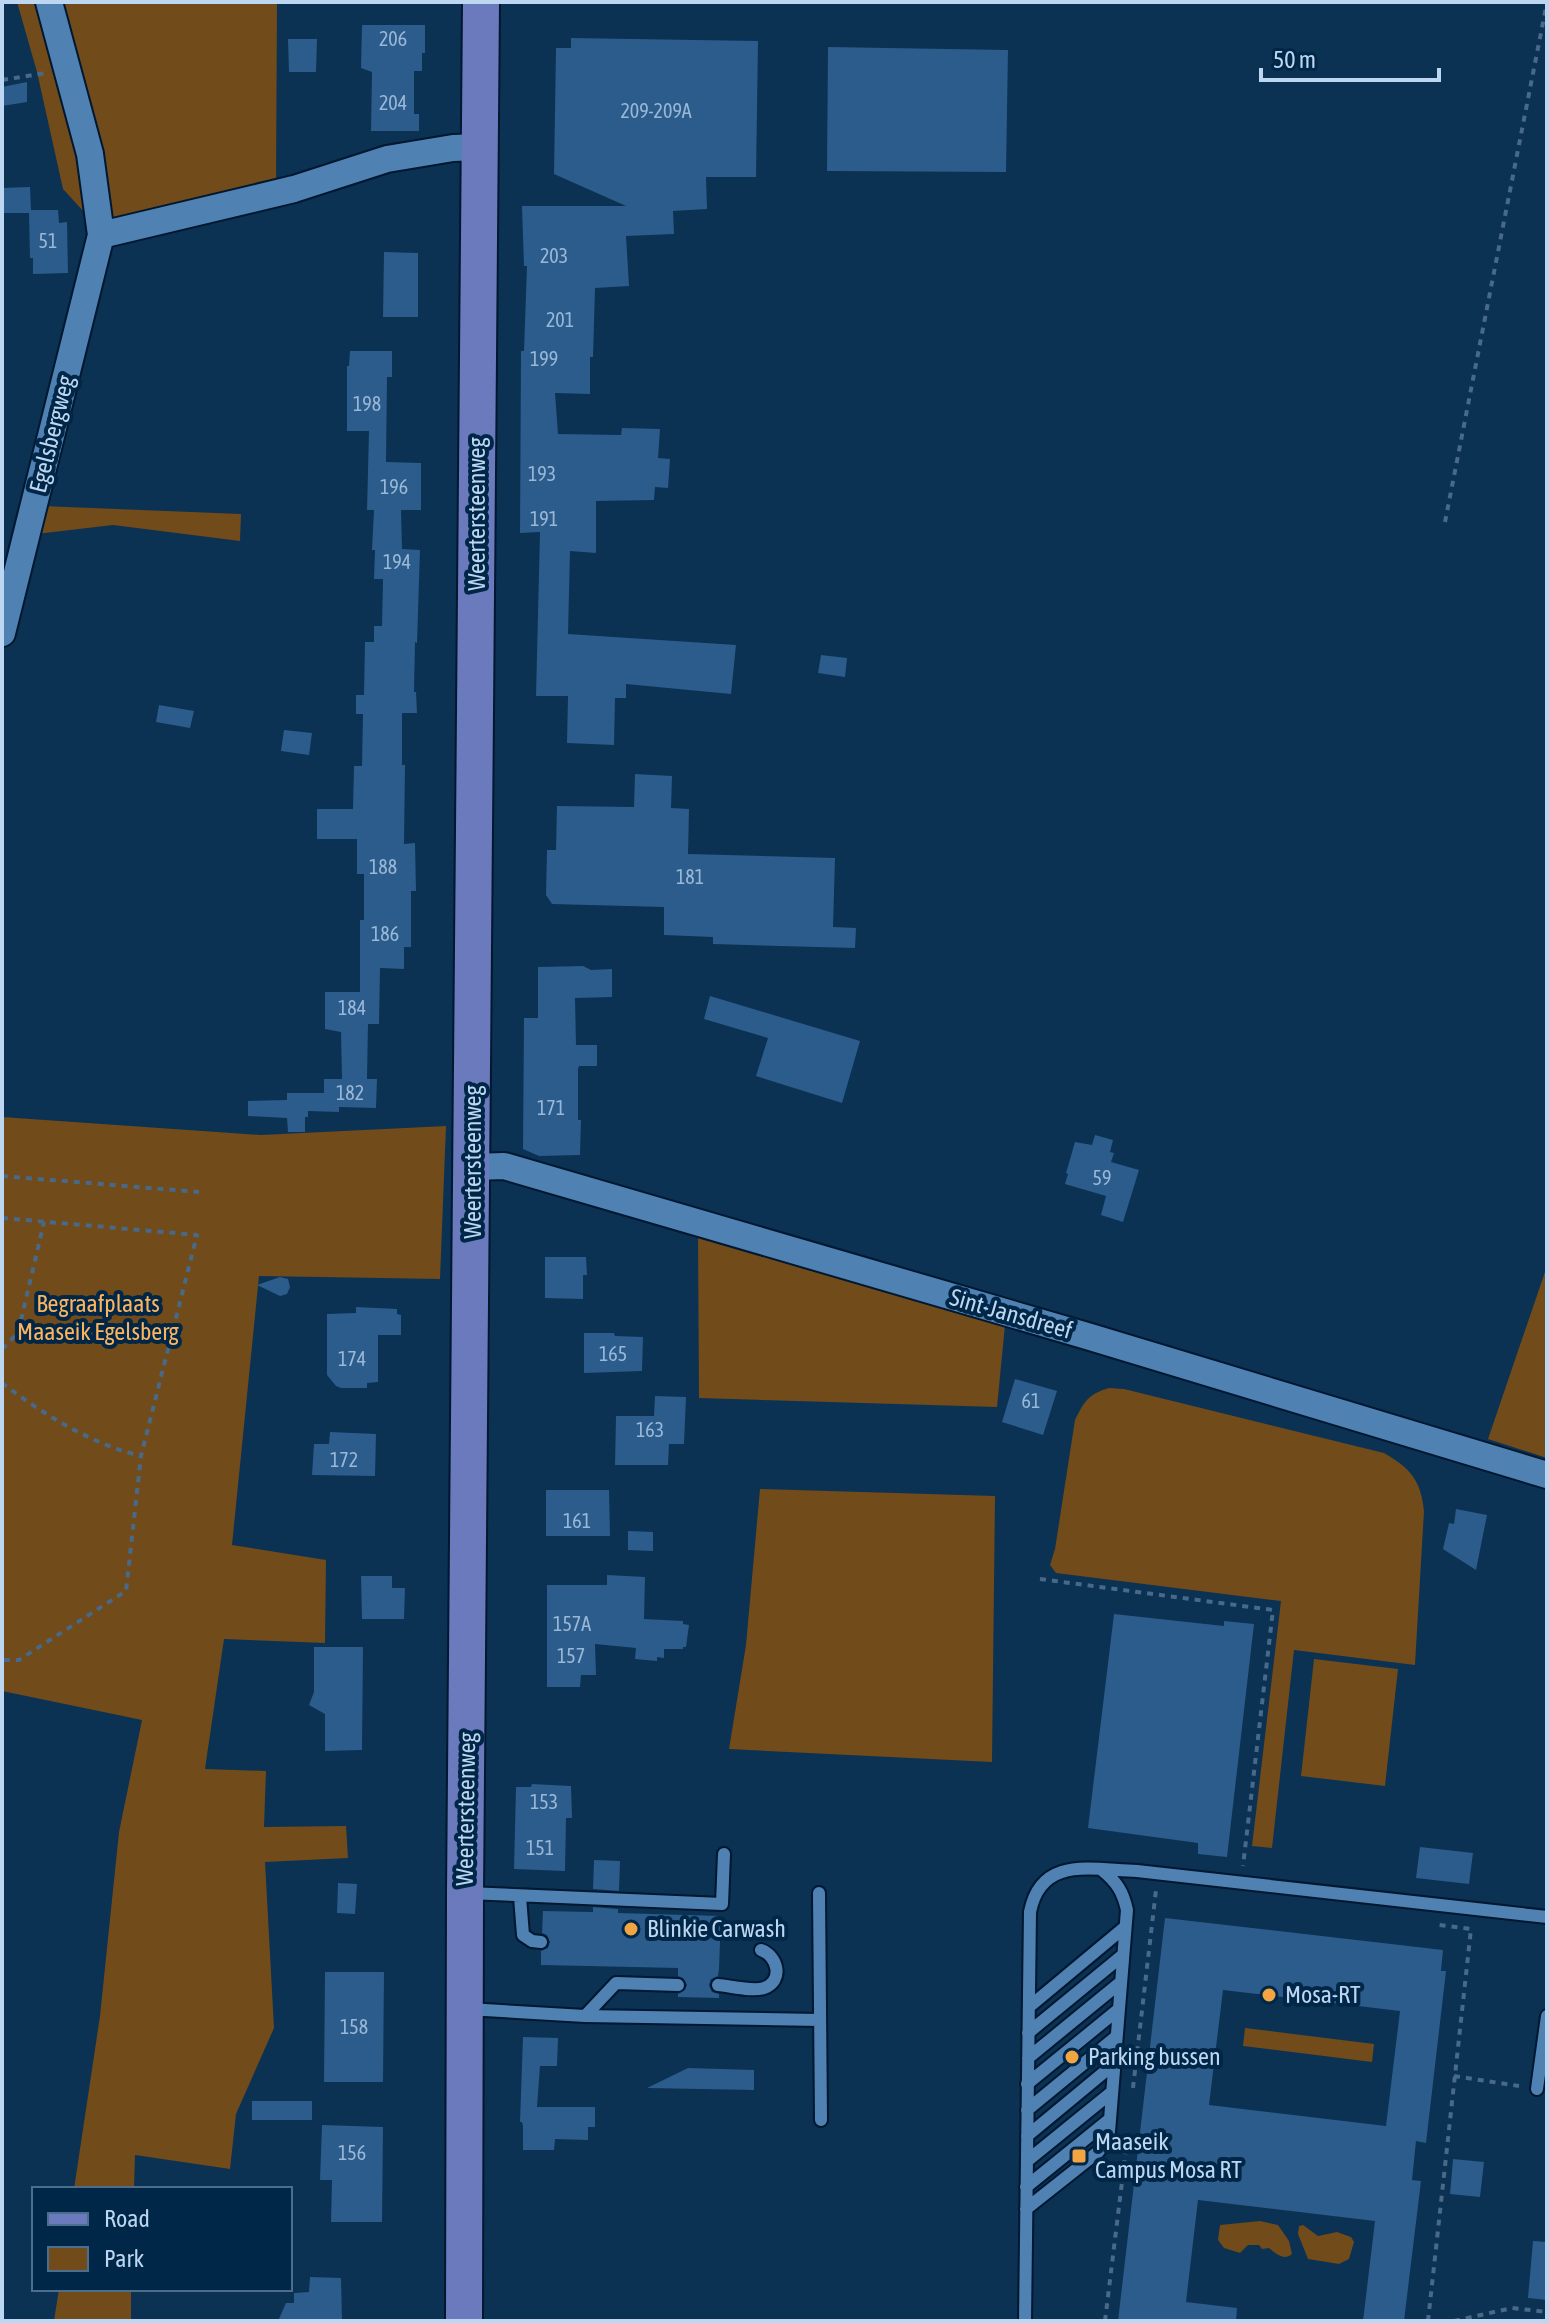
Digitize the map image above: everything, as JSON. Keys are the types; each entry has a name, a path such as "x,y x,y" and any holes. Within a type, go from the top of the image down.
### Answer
{"main road":[{"name":"Weertersteenweg","path":"464,2321 481,2"}],"street":[{"name":"Egelsbergweg","path":"2,633 101,235 90,154 49,2"},
{"path":"101,235 294,189 387,159 453,148 480,147"},
{"name":"Sint-Jansdreef","path":"473,1167 504,1166 1087,1336 1547,1475"}],"lane":[{"path":"465,1893 722,1904 724,1854"},
{"path":"1025,2321 1030,1912 1039,1886 1051,1876 1065,1870 1137,1871 1547,1917"},
{"path":"1026,2209 1098,2152 1107,2138 1127,1910 1115,1880 1102,1870"},
{"path":"819,1893 821,2120"},
{"path":"520,1897 523,1935 541,1942"},
{"path":"1029,2007 1125,1927"},
{"path":"718,1985 759,1989 768,1986 776,1974 776,1963 770,1954 761,1950"},
{"path":"1028,2033 1123,1955"},
{"path":"1028,2058 1121,1982"},
{"path":"585,2016 616,1983 678,1985"},
{"path":"465,2009 585,2016 820,2020"},
{"path":"1027,2084 1119,2009"},
{"path":"1537,2089 1547,2016"},
{"path":"1027,2110 1116,2037"},
{"path":"1027,2136 1114,2064"},
{"path":"1027,2161 1112,2092"},
{"path":"1026,2187 1110,2119"}],"path":[{"path":"1445,522 1547,2"},
{"path":"2,80 68,70"},
{"path":"2,1176 199,1192"},
{"path":"2,1218 197,1235 141,1456 126,1591 19,1660 2,1660"},
{"path":"2,1349 18,1333 44,1222"},
{"path":"2,1383 32,1406 114,1450 141,1456"},
{"path":"1040,1579 1273,1610 1244,1861"},
{"path":"1132,2098 1156,1890"},
{"path":"1425,1923 1471,1929 1428,2321"},
{"path":"1454,2076 1537,2089"},
{"path":"1105,2321 1128,2129"},
{"path":"1454,2321 1512,2308 1547,2312"}],"green space":[{"path":"17,2 277,2 276,187 115,222 85,213 63,189 37,72"},
{"path":"42,506 241,514 240,541 113,525 36,534"},
{"name":"Begraafplaats Maaseik Egelsberg","path":"2,1117 261,1135 446,1126 440,1279 259,1276 232,1545 326,1560 325,1643 224,1639 205,1769 266,1771 264,1827 346,1826 348,1858 265,1862 274,2028 236,2114 230,2169 135,2155 134,2187 74,2187 100,2016 119,1832 142,1720 2,1691"},
{"path":"698,1235 1005,1325 997,1407 699,1398"},
{"path":"1547,1266 1547,1458 1488,1439"},
{"path":"1109,1388 1124,1389 1384,1453 1413,1476 1420,1491 1424,1511 1415,1665 1294,1650 1272,1848 1252,1846 1281,1601 1056,1573 1050,1565 1075,1420 1088,1400"},
{"path":"760,1489 995,1496 992,1762 729,1749 746,1645"},
{"path":"1314,1659 1398,1669 1385,1786 1301,1776"},
{"path":"1245,2028 1374,2044 1372,2062 1243,2046"},
{"path":"1260,2221 1278,2225 1289,2241 1292,2254 1283,2257 1259,2245 1248,2245 1240,2253 1224,2248 1218,2240 1220,2225"},
{"path":"1303,2225 1318,2236 1337,2232 1351,2237 1354,2242 1349,2259 1339,2264 1308,2259 1298,2234 1299,2226"},
{"path":"59,2291 131,2291 131,2321 54,2321"}],"building":[{"path":"362,25 425,25 422,71 414,71 414,114 419,114 419,131 371,131 372,72 361,68"},
{"path":"571,38 758,41 756,177 706,177 707,209 673,211 674,234 626,236 629,286 595,288 590,394 555,393 558,434 621,435 622,428 660,429 658,458 670,459 668,488 655,487 654,500 596,501 596,553 570,551 568,634 736,645 731,694 626,684 626,698 615,698 614,745 567,743 568,696 536,696 540,532 520,533 521,351 524,351 527,266 524,266 522,206 626,206 554,174 556,48 571,48"},
{"path":"288,39 317,39 316,72 289,72"},
{"path":"828,47 1008,50 1006,172 827,171"},
{"path":"27,82 27,102 2,106 2,87"},
{"path":"30,187 31,210 58,210 59,223 67,222 68,273 33,274 29,213 2,213 2,188"},
{"path":"384,252 418,253 418,317 383,317"},
{"path":"350,351 392,351 392,377 387,377 386,462 421,463 421,510 401,510 402,549 420,550 414,692 417,713 402,713 404,844 415,843 416,891 411,891 411,947 404,947 404,969 380,968 379,1024 368,1024 367,1079 377,1079 376,1108 339,1107 339,1112 308,1111 305,1132 288,1132 287,1118 248,1116 248,1101 287,1100 287,1093 324,1093 324,1079 342,1079 341,1032 325,1029 325,992 360,992 360,920 364,920 364,874 357,874 357,839 317,839 317,809 353,809 354,766 362,766 363,714 356,714 356,695 364,695 365,642 374,642 374,626 382,626 383,579 374,579 374,510 367,510 369,431 347,431 347,366"},
{"path":"821,655 847,658 845,677 818,673"},
{"path":"159,705 194,711 190,728 156,722"},
{"path":"284,730 312,733 309,755 281,751"},
{"path":"635,774 672,776 671,808 689,809 688,854 835,858 833,927 856,928 855,948 713,944 713,937 664,935 664,907 552,904 546,895 547,850 556,850 557,806 634,807"},
{"path":"583,966 591,970 612,969 612,997 575,998 576,1045 597,1045 597,1066 579,1066 578,1069 580,1155 539,1156 523,1149 524,1018 538,1018 538,967"},
{"path":"710,996 860,1041 842,1103 756,1076 768,1038 704,1019"},
{"path":"1095,1135 1113,1140 1111,1162 1139,1170 1123,1222 1101,1215 1106,1196 1065,1184 1075,1142 1092,1145"},
{"path":"545,1257 586,1257 583,1299 545,1298"},
{"path":"280,1277 288,1279 290,1287 287,1294 280,1296 257,1285"},
{"path":"356,1307 397,1309 397,1314 401,1315 401,1335 378,1335 378,1382 367,1383 367,1388 341,1388 327,1375 327,1314 356,1313"},
{"path":"584,1333 643,1337 642,1371 584,1373"},
{"path":"1015,1379 1057,1391 1043,1435 1002,1422"},
{"path":"655,1396 686,1397 684,1444 669,1444 668,1465 615,1465 616,1416 654,1416"},
{"path":"330,1432 376,1434 375,1476 312,1475 314,1444 329,1444"},
{"path":"546,1490 609,1490 610,1536 546,1536"},
{"path":"1456,1509 1487,1515 1476,1570 1443,1549 1449,1523 1454,1524"},
{"path":"628,1531 653,1532 653,1551 628,1550"},
{"path":"607,1575 645,1577 644,1619 683,1621 683,1624 689,1625 686,1647 664,1649 664,1658 657,1657 657,1661 635,1659 636,1648 595,1644 596,1675 581,1675 580,1687 547,1687 547,1585 607,1585"},
{"path":"361,1576 392,1576 392,1588 405,1588 404,1619 362,1619"},
{"path":"1114,1614 1224,1626 1224,1621 1254,1624 1227,1857 1198,1854 1198,1843 1088,1828"},
{"path":"314,1647 363,1647 362,1750 325,1751 325,1714 309,1705 314,1692"},
{"path":"532,1784 571,1786 572,1818 566,1818 565,1871 514,1869 516,1787 531,1787"},
{"path":"1420,1847 1473,1853 1469,1884 1416,1878"},
{"path":"594,1860 620,1861 619,1891 593,1889"},
{"path":"338,1883 357,1884 355,1914 337,1913"},
{"name":"Blinkie Carwash","path":"593,1907 618,1909 618,1913 721,1916 718,1976 711,1979 709,1985 712,1992 719,1994 719,1998 678,1997 687,1985 678,1976 678,1968 541,1965 541,1951 548,1948 550,1942 547,1935 542,1933 543,1911 593,1912"},
{"path":"1165,1918 1443,1950 1441,1971 1446,1971 1426,2143 1416,2141 1412,2180 1421,2181 1404,2321 1363,2321 1375,2221 1198,2200 1186,2302 1237,2308 1236,2321 1118,2321","holes":["1223,1990 1400,2011 1386,2126 1209,2105"]},
{"path":"325,1972 384,1972 383,2082 324,2082"},
{"path":"523,2037 558,2038 557,2066 540,2066 537,2107 595,2107 595,2127 588,2127 588,2140 555,2139 554,2150 523,2150 523,2126 520,2122"},
{"path":"688,2068 754,2070 754,2090 647,2088"},
{"path":"252,2101 312,2101 312,2120 252,2120"},
{"path":"322,2125 383,2127 382,2222 331,2222 332,2180 320,2180"},
{"path":"1453,2159 1484,2162 1480,2197 1450,2194"},
{"path":"1533,2241 1547,2242 1547,2300 1528,2298"},
{"path":"310,2277 341,2278 342,2321 278,2321 286,2303 294,2303 294,2293 309,2292"}],"place":[{"name":"Blinkie Carwash","path":"631,1929"},
{"name":"Mosa-RT","path":"1269,1995"},
{"name":"Parking bussen","path":"1072,2057"},
{"name":"Maaseik Campus Mosa RT","path":"1079,2156"}]}
